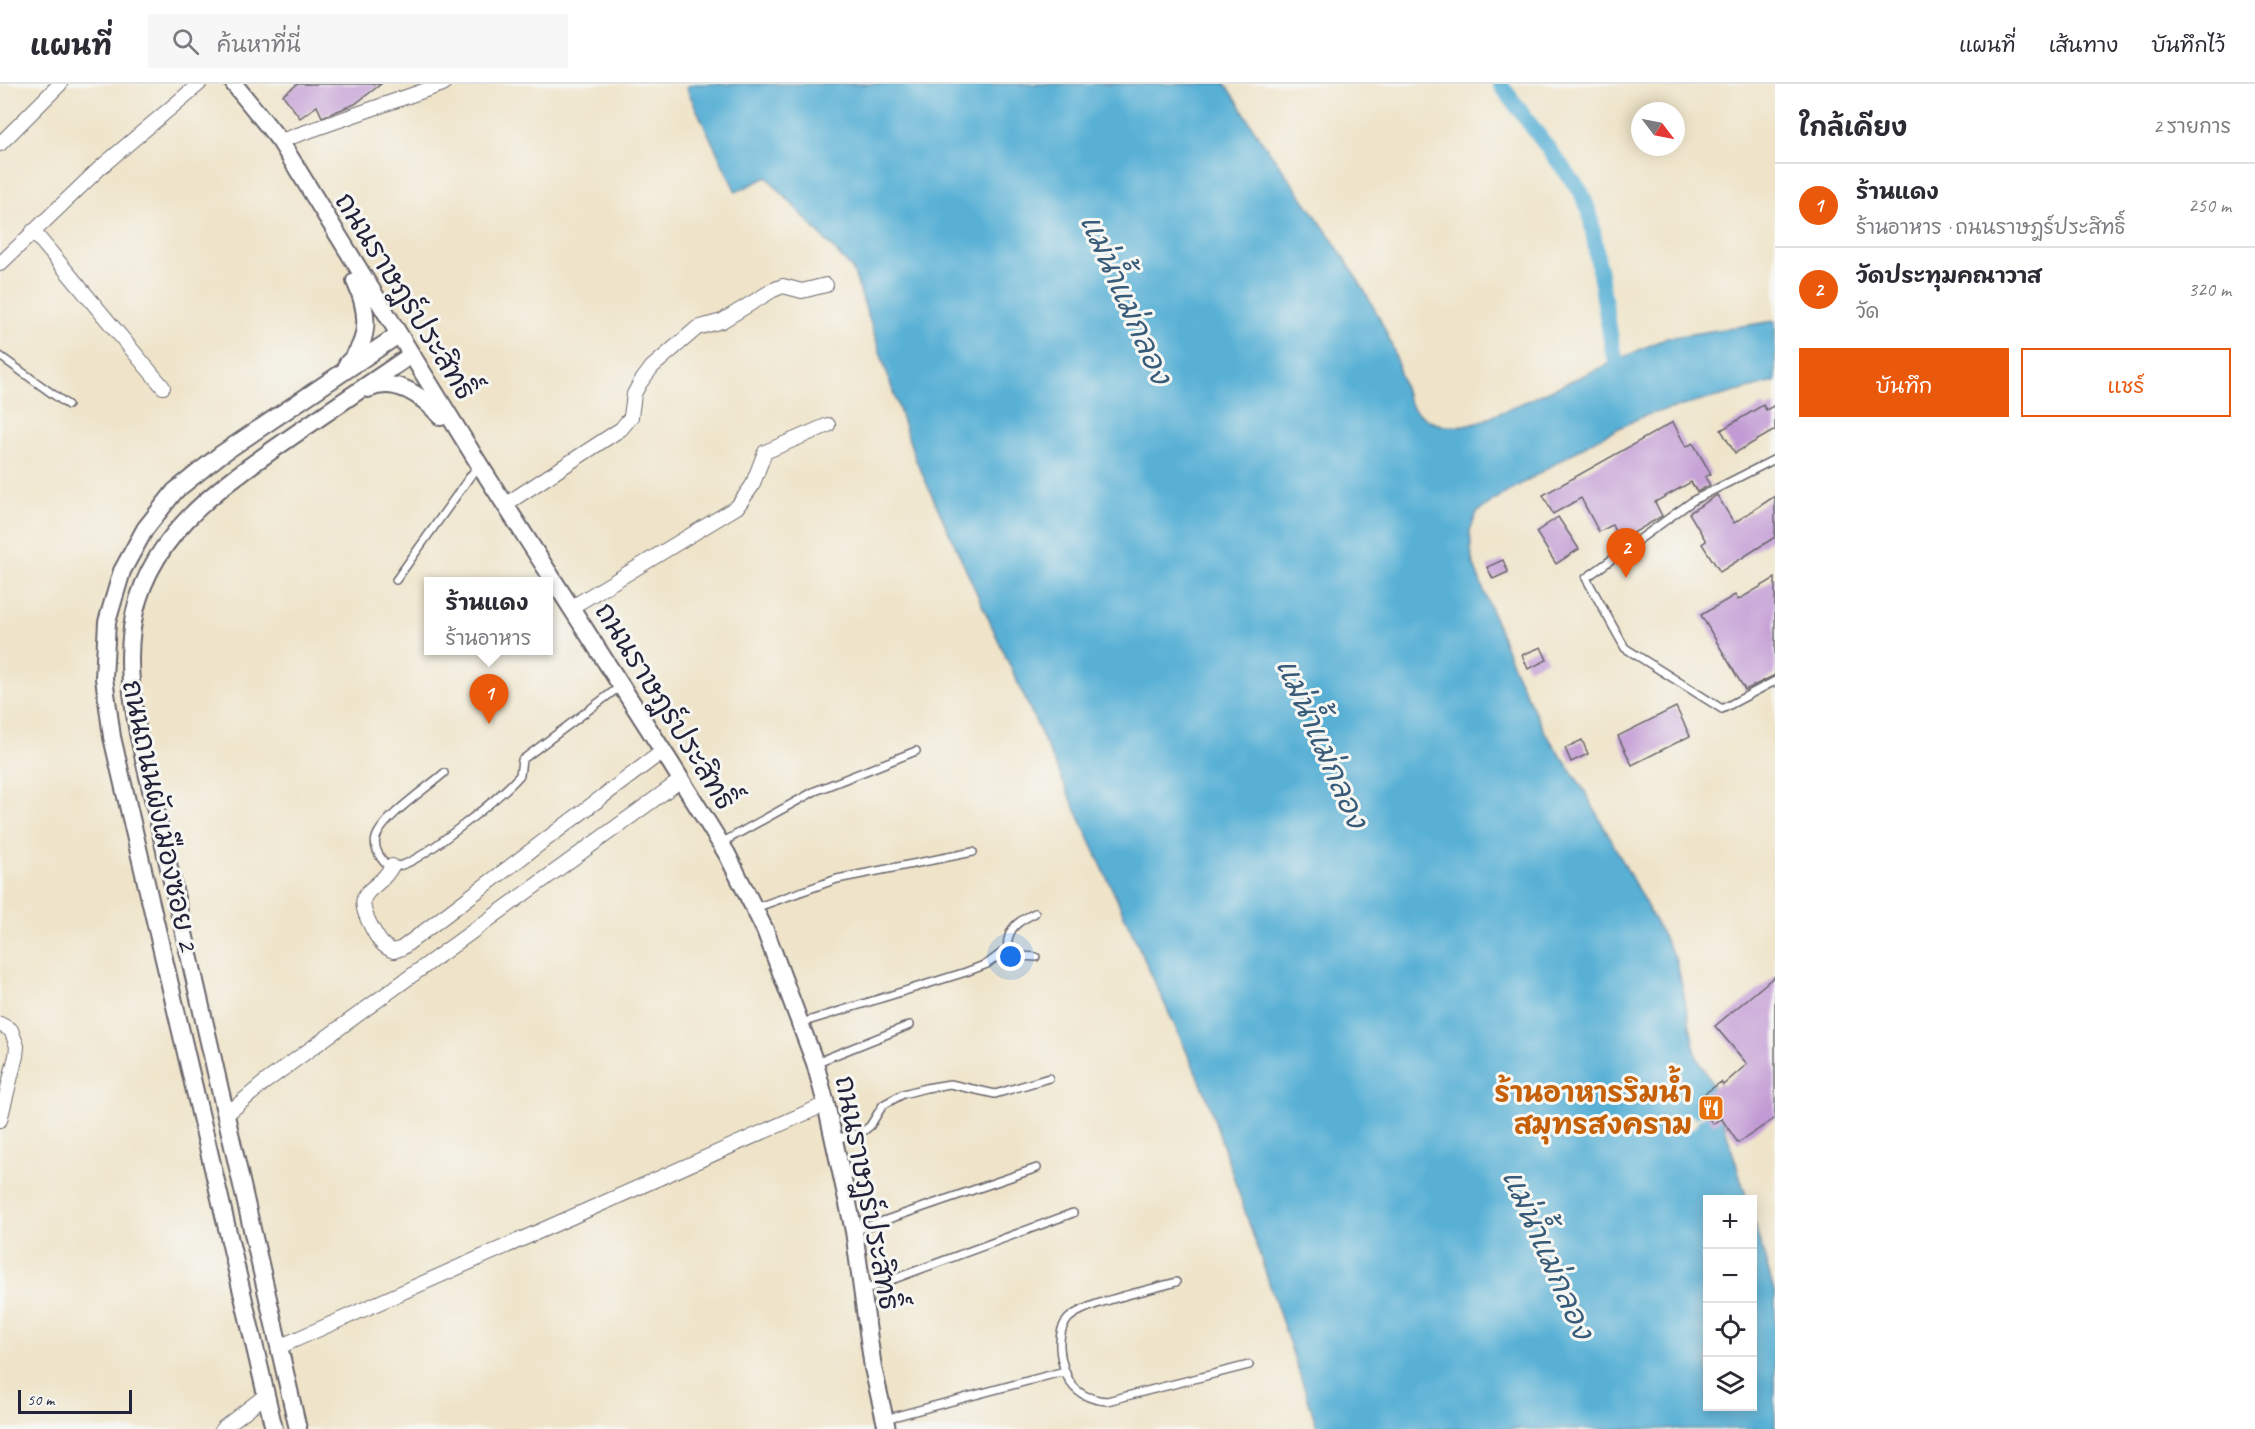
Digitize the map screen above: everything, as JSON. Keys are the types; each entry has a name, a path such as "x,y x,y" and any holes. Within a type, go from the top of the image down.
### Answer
{"street":[{"path":"0,144 60,84"},
{"path":"0,264 101,167 199,84"},
{"name":"ถนนราษฎร์ประสิทธิ์","path":"234,84 280,141 332,230 553,577"},
{"path":"280,141 444,84"},
{"path":"329,381 353,358 360,346 365,331 366,308 332,230"},
{"path":"33,231 163,387"},
{"path":"506,504 621,429 631,417 634,394 652,367 697,328 722,321 783,286 802,291 826,285"},
{"name":"ถนนถนนผังเมืองซอย 2","path":"274,1429 112,737 104,678 107,622 122,571 145,529 175,492 220,455 398,335"},
{"name":"ถนนถนนผังเมืองซอย 2","path":"298,1429 138,733 129,677 132,627 146,581 166,544 194,510 235,476 411,355"},
{"path":"342,402 384,383 404,389 424,399 479,464"},
{"path":"572,607 737,507 752,486 765,452 828,425"},
{"name":"ถนนราษฎร์ประสิทธิ์","path":"553,577 721,843 765,930 815,1063 826,1104 854,1231 873,1368 886,1424"},
{"path":"392,866 389,873 370,888 364,899 363,911 381,944 394,951 402,948 663,751"},
{"path":"199,1111 225,1110 681,780"},
{"path":"0,1024 11,1030 17,1046 0,1120"},
{"path":"279,1347 826,1104"},
{"path":"222,1429 266,1395"}],"lane":[{"path":"0,356 68,405"},
{"path":"1775,459 1694,500 1586,578 1625,648 1722,709 1775,681"},
{"path":"396,580 479,464"},
{"path":"444,773 381,828 375,840 380,859 388,867 403,865 419,857 478,813 520,775 522,760 622,685"},
{"path":"721,843 815,791 916,751"},
{"path":"754,908 837,879 973,852"},
{"path":"800,1023 987,964 1008,948 1009,933 1016,924 1035,913"},
{"path":"1008,948 1016,955 1036,957"},
{"path":"815,1063 910,1025"},
{"path":"834,1139 861,1133 870,1126 883,1105 903,1094 950,1084 995,1094 1049,1078"},
{"path":"854,1231 1037,1168"},
{"path":"861,1291 1072,1213"},
{"path":"1176,1282 1081,1309 1066,1320 1059,1347 1068,1379 1082,1395 1094,1400 1107,1401 1249,1365"},
{"path":"886,1424 1065,1371"}],"water":[{"name":"แม่น้ำแม่กลอง","path":"694,84 1225,84 1361,285 1389,339 1410,404 1421,415 1445,426 1471,425 1480,422 1666,338 1775,321 1775,382 1643,416 1593,441 1494,500 1477,513 1470,530 1472,560 1514,669 1544,731 1584,790 1677,962 1696,1055 1711,1082 1746,1195 1703,1195 1703,1411 1757,1411 1757,1233 1775,1294 1775,1429 1318,1429 1205,1092 915,458 853,270 767,177 736,192 686,87"}],"pier":[{"path":"1704,1113 1706,1115 1689,1131 1683,1122 1692,1115 1695,1119"}],"building":[{"path":"298,84 381,84 355,104 322,117 317,106 300,118 283,95"},
{"path":"1763,405 1766,410 1775,405 1775,430 1735,453 1721,430"},
{"path":"1673,422 1686,447 1693,443 1711,474 1705,477 1710,485 1697,492 1691,482 1655,502 1662,516 1620,541 1612,525 1599,532 1581,498 1553,514 1543,495"},
{"path":"1717,495 1734,523 1775,496 1775,537 1720,572 1702,544 1706,541 1689,513"},
{"path":"1558,517 1579,549 1556,564 1536,532"},
{"path":"1503,560 1508,572 1493,579 1487,567"},
{"path":"1775,578 1775,675 1745,690 1701,615 1735,595 1738,600"},
{"path":"1541,647 1547,660 1528,669 1522,655"},
{"path":"1676,707 1690,736 1632,765 1618,736"},
{"path":"1582,740 1588,754 1571,762 1565,748"},
{"path":"1775,976 1775,1118 1738,1143 1721,1118 1713,1124 1698,1104 1706,1098 1704,1094 1721,1082 1723,1085 1747,1064 1715,1026"}],"waterway":[{"path":"1500,84 1581,192 1590,214 1613,352 1625,383"}],"place":[{"name":"วัดประทุมคณาวาส","path":"1626,578"},
{"name":"ร้านแดง","path":"489,724"},
{"name":"ร้านอาหารริมน้ำ สมุทรสงคราม","path":"1711,1108"}]}
